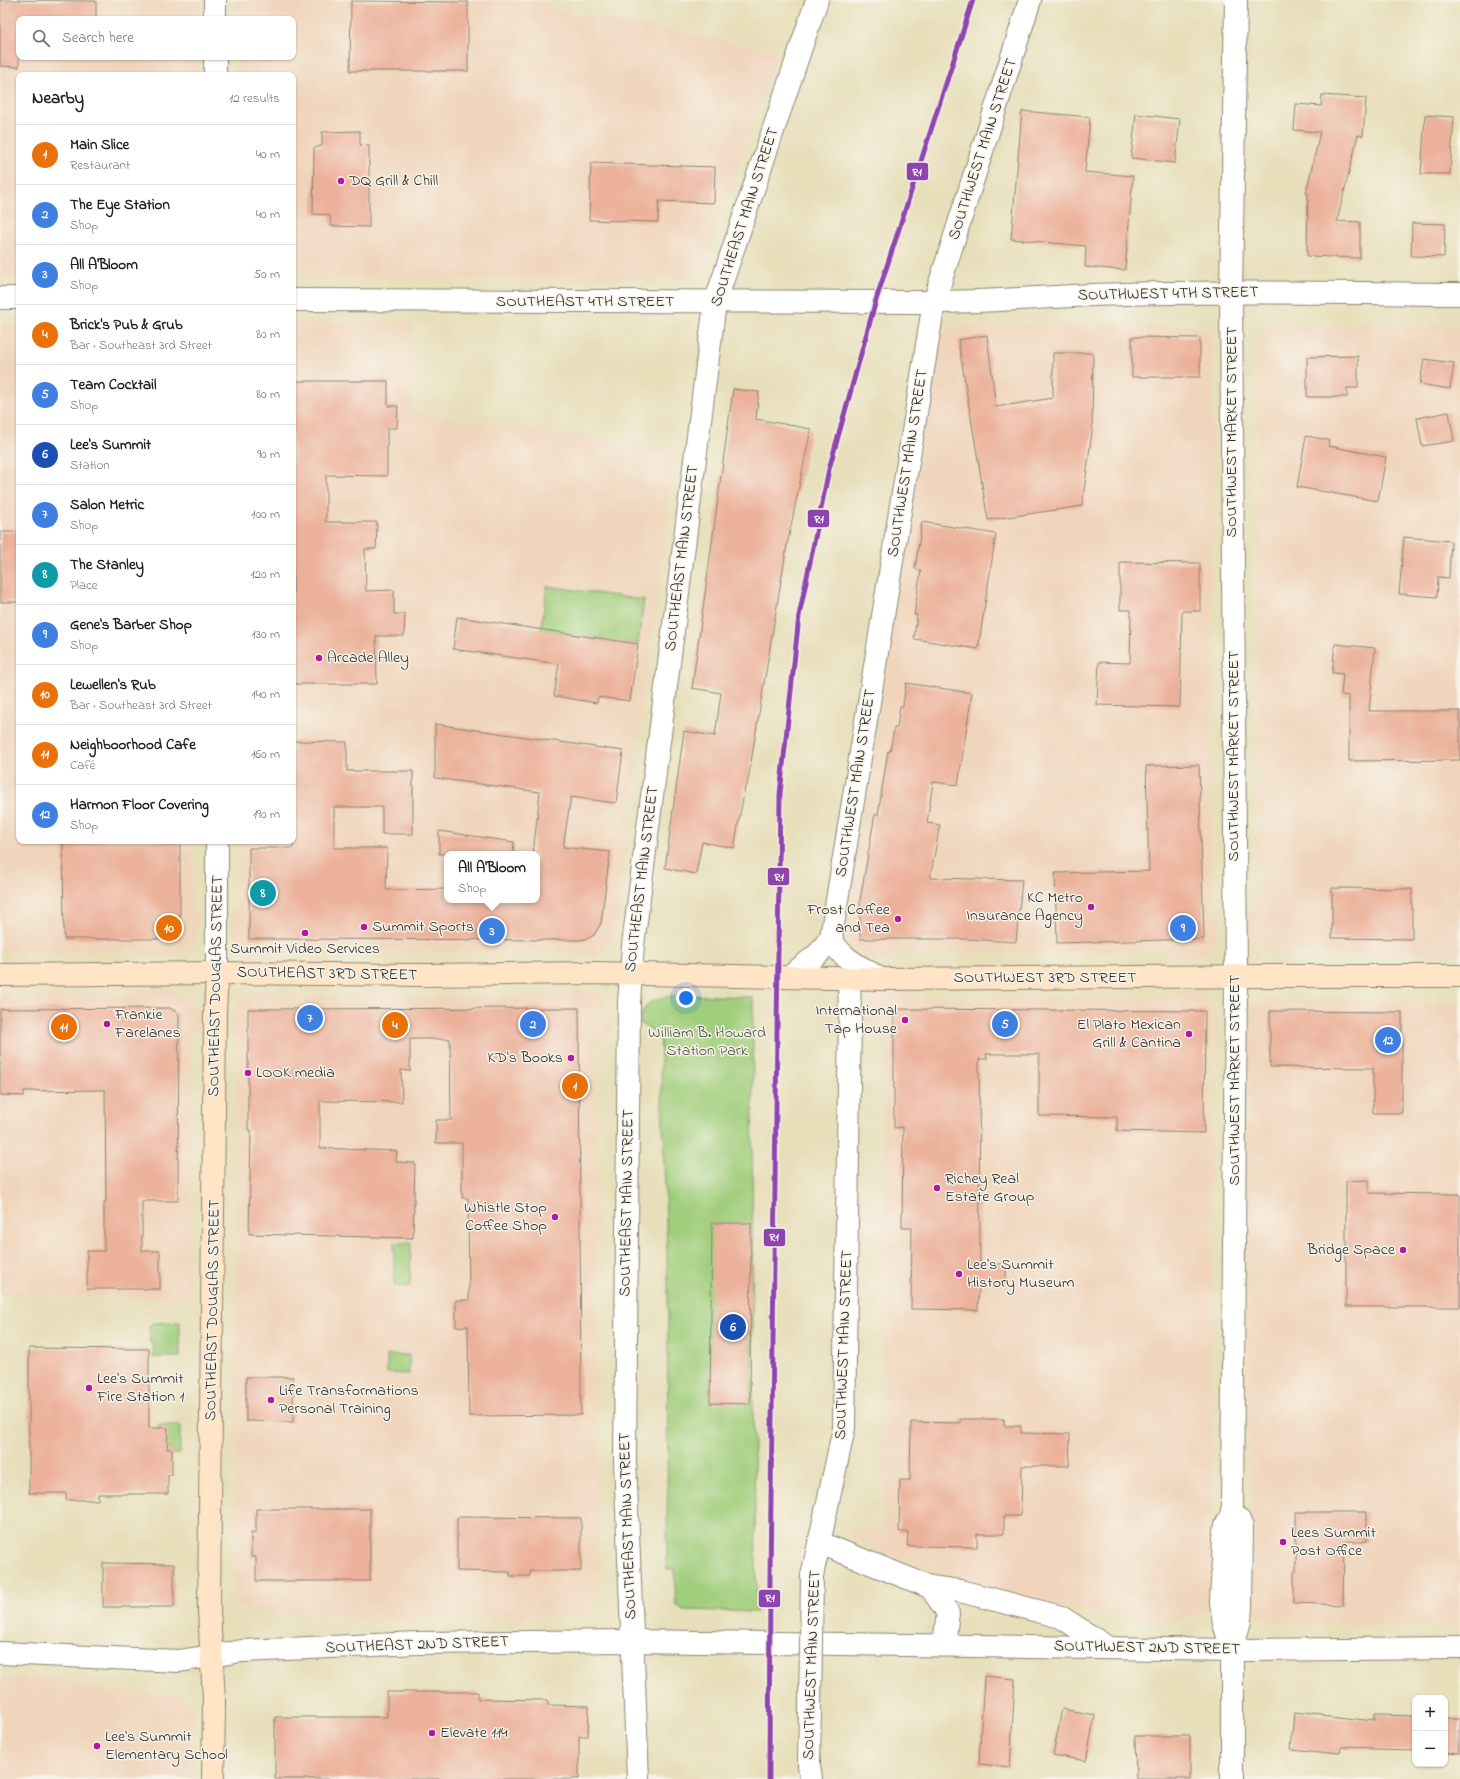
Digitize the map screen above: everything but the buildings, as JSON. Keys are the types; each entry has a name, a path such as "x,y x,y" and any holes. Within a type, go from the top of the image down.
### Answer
{"main road":[{"name":"SOUTHEAST 3RD STREET","path":"0,975 217,973 423,975 630,974"},
{"name":"SOUTHEAST DOUGLAS STREET","path":"213,1779 212,1657 209,1595 215,1014 217,973"},
{"name":"SOUTHWEST 3RD STREET","path":"630,974 849,979 1460,976"}],"street":[{"path":"215,0 215,16"},
{"name":"SOUTHEAST MAIN STREET","path":"638,1779 625,1460 630,974 714,302 817,0"},
{"name":"SOUTHWEST MAIN STREET","path":"789,977 819,953 831,937 934,302 1030,0"},
{"name":"SOUTHWEST MARKET STREET","path":"1232,1779 1232,1649 1224,1624 1221,1602 1224,1538 1226,1525 1232,1513 1236,976 1231,292 1236,0"},
{"path":"215,60 215,72"},
{"name":"SOUTHWEST 4TH STREET","path":"876,300 934,302 1115,294 1231,292 1460,294"},
{"path":"0,298 16,298"},
{"name":"SOUTHEAST 4TH STREET","path":"296,300 714,302 876,300"},
{"name":"SOUTHEAST DOUGLAS STREET","path":"217,844 217,973"},
{"path":"831,937 834,943 844,954 881,979"},
{"name":"SOUTHWEST MAIN STREET","path":"811,1779 809,1765 812,1576 844,1428 850,1014 849,979"},
{"path":"820,1544 930,1587 960,1591 1061,1617 1107,1647"},
{"path":"930,1587 948,1613 944,1644"},
{"name":"SOUTHEAST 2ND STREET","path":"0,1653 179,1661 212,1657 242,1651 418,1644 632,1641 834,1643"},
{"name":"SOUTHWEST 2ND STREET","path":"834,1643 1232,1649 1460,1648"}],"shaded area":[{"path":"0,0 199,0 199,16 16,16 16,60 199,60 199,72 16,72 16,278 0,277"},
{"path":"237,0 551,0 549,9 778,51 704,266 695,276 683,279 296,278 296,72 237,72 237,60 296,60 296,16 237,16"},
{"path":"411,322 412,413 675,449 615,931 609,943 603,950 594,956 573,956 568,951 282,952 275,957 266,957 251,953 239,945 233,932 231,920 237,911 238,844 296,844 296,323"},
{"path":"16,323 16,844 192,844 192,910 200,917 198,932 188,950 174,957 144,958 137,951 0,952 0,324"},
{"path":"1274,324 1460,324 1460,954 1270,952 1259,950 1250,940 1248,917 1258,910 1258,345 1262,333"},
{"path":"958,326 1194,326 1203,329 1211,337 1213,345 1211,908 1219,916 1217,934 1214,941 1205,953 1198,957 1179,958 1165,950 894,953 888,960 875,960 858,954 850,947 847,934 847,912 937,346 945,331"},
{"path":"140,989 168,990 180,993 188,999 195,1008 199,1020 199,1025 191,1036 189,1292 183,1297 0,1296 0,996 133,995"},
{"path":"270,989 283,996 563,996 572,989 592,992 603,1000 609,1007 613,1020 613,1033 595,1044 598,1591 593,1605 584,1612 569,1616 373,1622 332,1614 255,1612 242,1608 238,1604 235,1591 237,1039 231,1031 233,1014 242,998 254,992"},
{"path":"897,989 907,989 917,998 1168,997 1178,990 1186,990 1201,996 1215,1008 1218,1032 1211,1040 1213,1592 1206,1607 1194,1617 1187,1619 1123,1618 1034,1602 940,1575 847,1536 848,1530 852,1529 883,1531 885,1036 866,1025 863,1020 873,1000 884,992"},
{"path":"1265,999 1460,1004 1460,1627 1281,1623 1267,1619 1256,1613 1253,1603 1246,1354 1248,1019 1254,1006"},
{"name":"Lee's Summit Elementary School","path":"0,1678 56,1678 109,1692 179,1695 189,1703 192,1709 193,1779 0,1779"}],"green space":[{"path":"547,586 644,600 638,644 541,630"},
{"name":"William B. Howard Station Park","path":"682,995 753,997 752,1350 757,1612 683,1610 676,1604 674,1569 667,1569 668,1286 660,1034 640,1023 645,1008 654,1000"},
{"path":"394,1243 411,1243 410,1286 394,1286"},
{"path":"180,1322 180,1357 153,1357 153,1343 150,1343 149,1326 153,1323"},
{"path":"387,1355 409,1355 409,1374 387,1373"},
{"path":"158,1425 180,1425 180,1454 172,1454 172,1449 167,1449 167,1428 158,1428"}],"transit line":[{"name":"R1","path":"769,1779 770,1578 780,794 799,616 829,469 876,300 973,0"}],"place":[{"name":"DQ Grill & Chill","path":"341,181"},
{"name":"Arcade Alley","path":"319,658"},
{"name":"The Stanley","path":"263,893"},
{"name":"KC Metro Insurance Agency","path":"1091,907"},
{"name":"Frost Coffee and Tea","path":"898,919"},
{"name":"Summit Sports","path":"364,927"},
{"name":"Lewellen's Rub","path":"169,928"},
{"name":"Gene's Barber Shop","path":"1183,928"},
{"name":"All A'Bloom","path":"492,931"},
{"name":"Summit Video Services","path":"305,933"},
{"name":"Salon Metric","path":"310,1018"},
{"name":"International Tap House","path":"905,1020"},
{"name":"Frankie Farelanes","path":"107,1024"},
{"name":"The Eye Station","path":"533,1024"},
{"name":"Team Cocktail","path":"1005,1024"},
{"name":"Brick's Pub & Grub","path":"395,1025"},
{"name":"Neighboorhood Cafe","path":"64,1027"},
{"name":"El Plato Mexican Grill & Cantina","path":"1189,1034"},
{"name":"Harmon Floor Covering","path":"1388,1040"},
{"name":"KD's Books","path":"571,1058"},
{"name":"LOOK media","path":"248,1073"},
{"name":"Main Slice","path":"575,1086"},
{"name":"Richey Real Estate Group","path":"937,1188"},
{"name":"Whistle Stop Coffee Shop","path":"555,1217"},
{"name":"Bridge Space","path":"1403,1250"},
{"name":"Lee's Summit History Museum","path":"959,1274"},
{"name":"Lee's Summit","path":"733,1327"},
{"name":"Lee's Summit Fire Station 1","path":"89,1388"},
{"name":"Life Transformations Personal Training","path":"271,1400"},
{"name":"Lees Summit Post Office","path":"1283,1542"},
{"name":"Elevate 114","path":"432,1733"},
{"name":"Lee's Summit Elementary School","path":"97,1746"}]}
